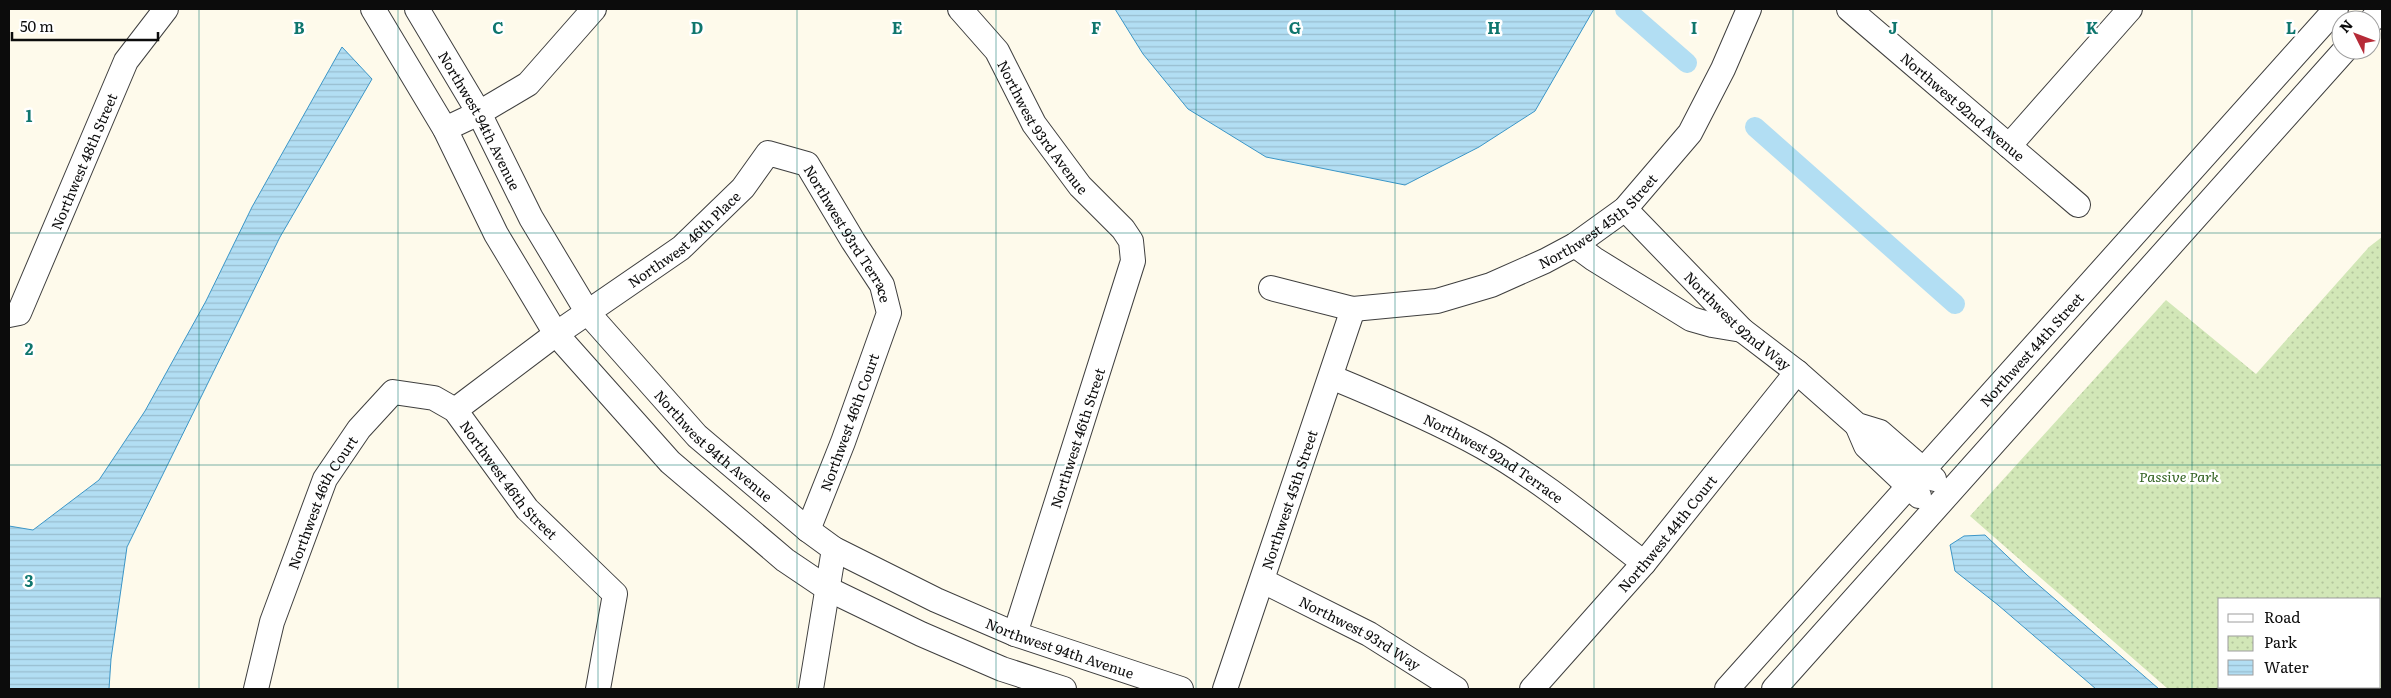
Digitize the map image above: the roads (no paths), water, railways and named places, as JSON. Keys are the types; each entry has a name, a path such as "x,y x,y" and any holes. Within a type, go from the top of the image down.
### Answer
{"street":[{"name":"Northwest 48th Street","path":"9,315 18,313 126,61 166,9"},
{"path":"373,9 445,129 496,234 556,334 670,462 785,560 828,589 966,654 1002,669 1064,689"},
{"name":"Northwest 94th Avenue","path":"417,9 479,113 531,218 588,313 697,436 808,530 834,549 936,600 1015,634 1181,689"},
{"path":"445,129 479,113 528,84 594,9"},
{"name":"Northwest 93rd Avenue","path":"960,9 997,52 1034,124 1080,186 1123,229 1132,241"},
{"name":"Northwest 45th Street","path":"1271,288 1353,309 1438,301 1491,284 1545,262 1575,245 1625,209 1690,132 1723,69 1749,9"},
{"name":"Northwest 92nd Avenue","path":"1849,9 2078,205"},
{"path":"2009,146 2130,9"},
{"name":"Northwest 44th Street","path":"1727,689 2336,9"},
{"path":"1774,689 2336,60"},
{"name":"Northwest 46th Place","path":"588,313 681,248 744,188 768,153"},
{"name":"Northwest 93rd Terrace","path":"768,153 807,164 853,242 882,285 889,313"},
{"name":"Northwest 92nd Way","path":"1625,209 1742,330 1797,372 1857,425 1880,432 1916,478 1942,500"},
{"name":"Northwest 46th Street","path":"1015,634 1133,261 1132,241"},
{"path":"1575,245 1594,259 1691,319 1742,330"},
{"name":"Northwest 45th Street","path":"1225,689 1263,581 1353,309"},
{"name":"Northwest 46th Street","path":"588,313 556,334 455,410 527,509 615,594 598,689"},
{"name":"Northwest 46th Court","path":"808,530 843,442 889,313"},
{"name":"Northwest 44th Court","path":"1532,689 1644,563 1797,372"},
{"name":"Northwest 92nd Terrace","path":"1331,377 1403,407 1484,448 1556,495 1644,563"},
{"name":"Northwest 46th Court","path":"256,689 272,622 325,479 359,430 393,392 434,398 455,410"},
{"path":"811,689 834,549"},
{"name":"Northwest 93rd Way","path":"1263,581 1369,634 1456,689"}],"water":[{"path":"1115,9 1594,9 1535,111 1479,147 1405,185 1266,157 1188,109 1143,54"},
{"path":"342,47 372,79 280,237 127,547 111,659 109,689 9,689 9,526 33,530 99,480 145,411 206,301 252,207"},
{"path":"1985,535 2027,575 2159,689 2096,689 1998,605 1955,571 1950,545 1964,536"}],"waterway":[{"path":"1625,9 1687,63"},
{"path":"1755,127 1955,304"}],"park label":[{"name":"Passive Park","path":"2179,476"}]}
